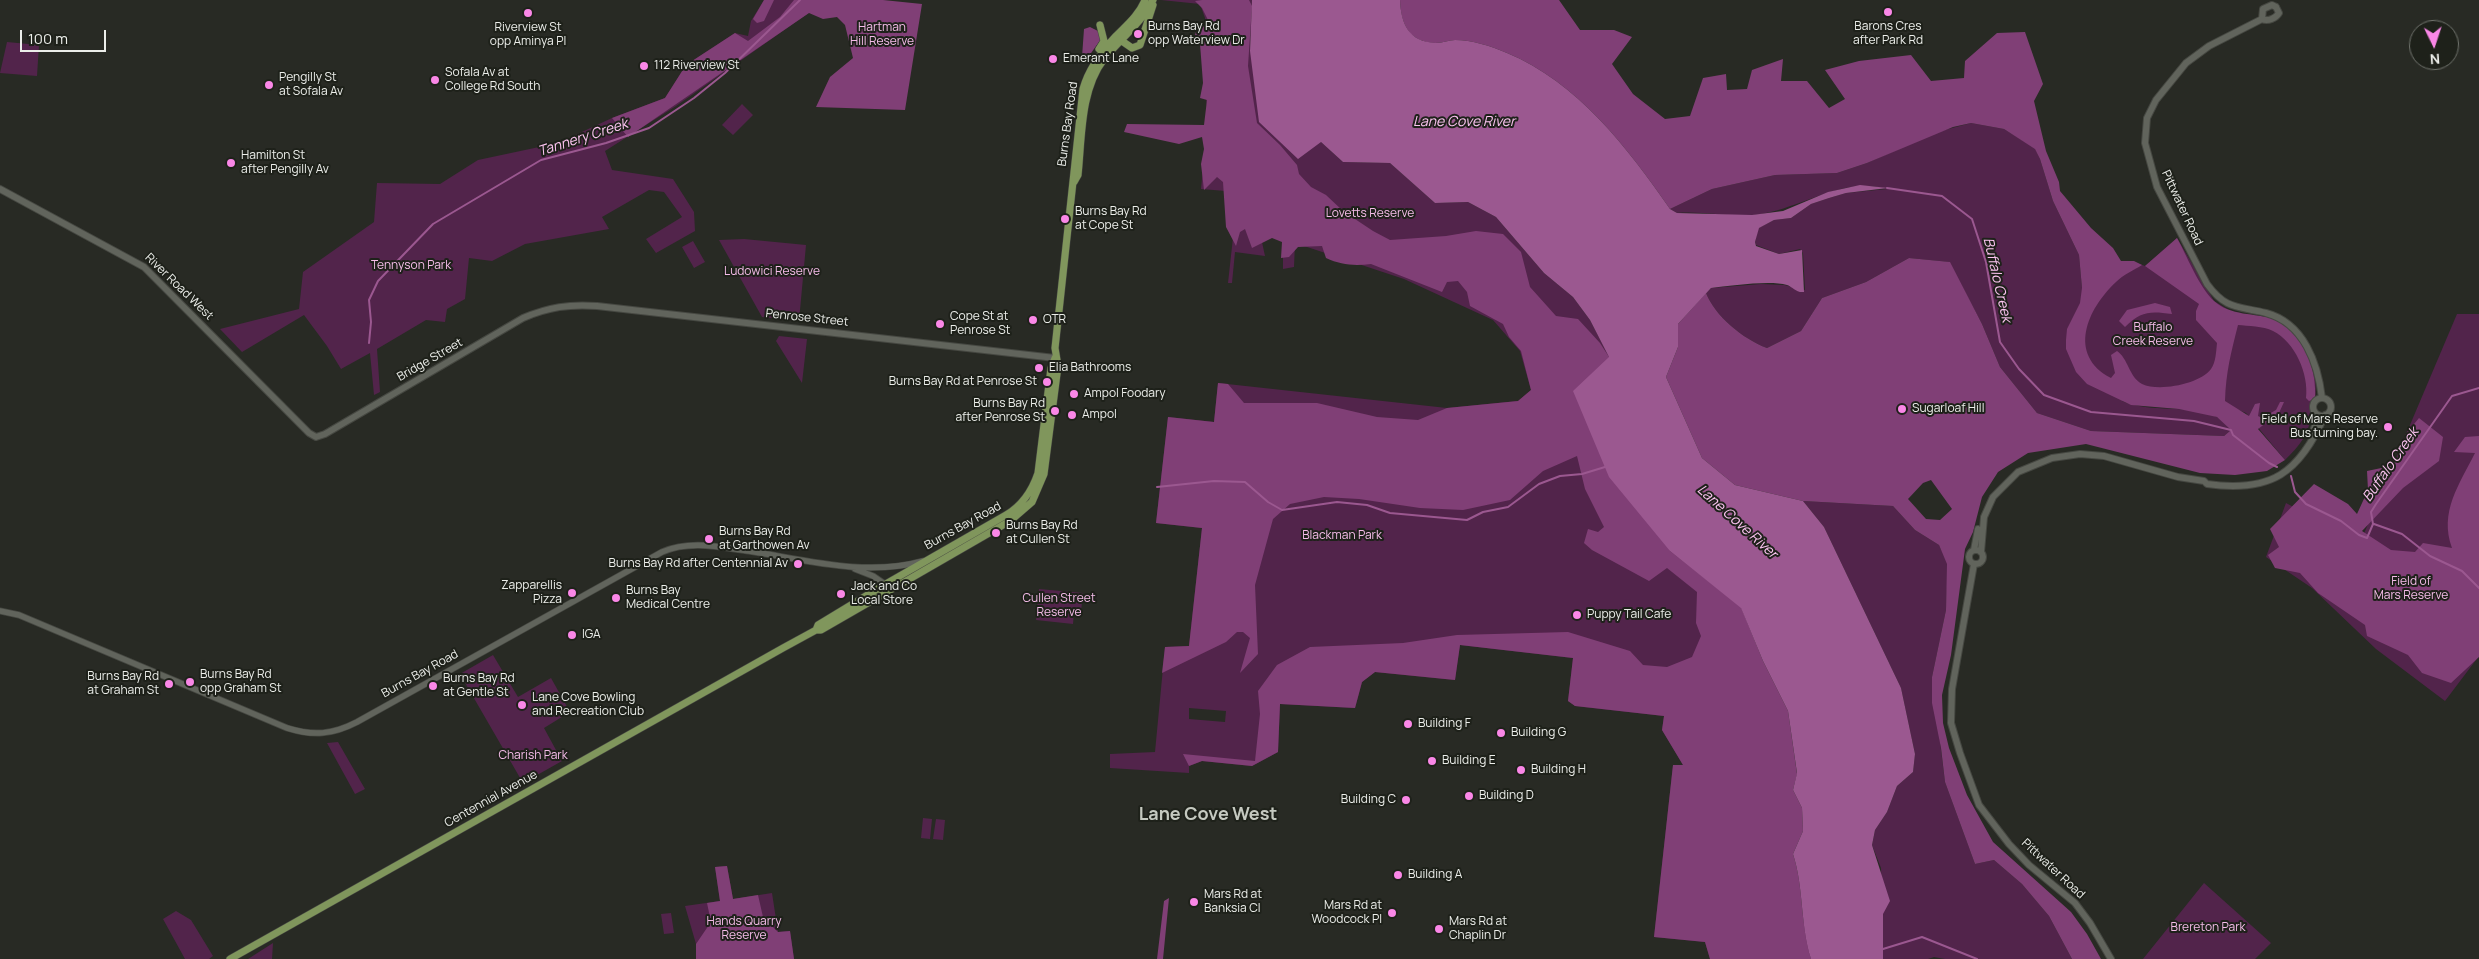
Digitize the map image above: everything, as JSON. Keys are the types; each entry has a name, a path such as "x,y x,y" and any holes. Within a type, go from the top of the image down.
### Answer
{"main road":[{"name":"Burns Bay Road","path":"1074,182 1078,175 1090,89 1101,64 1145,0"},
{"name":"Burns Bay Road","path":"928,563 1014,518 1026,508 1038,492 1047,462 1058,366 1055,358 1074,182 1072,174 1081,100 1090,69 1119,39 1141,20 1153,0"},
{"path":"1119,39 1134,48 1142,42 1153,0"},
{"path":"2278,3 2279,13 2277,16 2268,20 2262,19 2261,12 2263,9 2278,3"},
{"name":"Pittwater Road","path":"2262,19 2209,46 2179,70 2149,114 2145,143 2157,187 2207,284 2217,297 2230,306 2274,316 2298,333 2315,363 2322,398"},
{"path":"1090,69 1093,56 1104,43 1100,25"},
{"name":"River Road West","path":"0,189 144,266 309,433 316,437"},
{"name":"Penrose Street","path":"556,306 597,306 1055,358"},
{"name":"Bridge Street","path":"316,437 325,434 524,318 556,306"},
{"path":"1977,551 1969,557 1974,564 1982,560 1977,551 1981,516 1990,495 2009,475 2030,462 2060,452 2094,451 2122,456 2143,466 2204,481 2247,483 2280,472 2305,447 2314,431 2314,403 2322,398 2329,402 2331,406 2304,455 2288,470 2278,476 2248,486 2228,487 2207,484 2204,481"},
{"path":"2315,413 2325,415"},
{"name":"Centennial Avenue","path":"816,630 818,625 884,585 928,563"},
{"name":"Centennial Avenue","path":"230,959 816,630 821,630 895,587 928,563"},
{"name":"Pittwater Road","path":"1974,564 1952,690 1951,723 1960,752 1979,806 2009,844 2029,865 2075,903 2090,923 2111,959"}],"street":[{"name":"Burns Bay Road","path":"0,610 19,615 287,728 305,733 323,734 341,730 357,722 646,561 678,546 716,547 850,567 888,568 928,563"},
{"name":"Burns Bay Road","path":"850,567 873,576 884,585 895,587"}],"green space":[{"name":"Tennyson Park","path":"764,0 827,0 676,106 605,151 612,170 673,179 694,212 695,231 656,253 646,239 682,217 664,192 649,190 602,217 609,229 525,244 492,261 469,258 465,299 447,309 445,322 426,320 377,349 380,392 374,395 370,353 341,369 304,315 242,352 220,329 299,309 303,272 374,222 377,183 440,184 478,160 558,143 612,118 665,98 686,65 735,33 748,36 751,21"},
{"path":"764,0 774,0 764,21 757,23 753,19"},
{"name":"Hartman Hill Reserve","path":"794,0 883,0 922,4 905,110 816,107 830,77 853,58 845,25 837,17 823,19 809,13 628,137 612,118 665,98 686,65 735,33 748,41 780,17"},
{"name":"Blackman Park","path":"1161,0 1252,0 1250,51 1321,142 1343,162 1390,163 1435,203 1468,202 1496,217 1544,273 1573,297 1590,320 1741,607 1811,959 1710,959 1705,942 1654,937 1673,765 1683,765 1662,730 1664,716 1575,706 1568,701 1573,658 1460,645 1455,680 1375,672 1362,682 1355,708 1280,704 1278,752 1252,766 1202,761 1189,766 1189,773 1110,768 1110,754 1155,752 1165,647 1189,646 1202,528 1156,523 1168,417 1214,422 1218,383 1447,408 1518,401 1531,390 1520,351 1493,320 1404,279 1295,243 1294,267 1283,269 1283,239 1260,233 1265,256 1235,252 1232,283 1228,283 1238,192 1201,189 1208,117 1199,31 1205,31 1205,18 1200,4","holes":["1189,708 1226,711 1225,722 1189,719"]},
{"name":"Blackman Park","path":"1249,0 1252,6 1248,66 1257,123 1297,165 1299,174 1311,187 1326,195 1343,211 1390,240 1446,236 1476,231 1503,234 1521,252 1530,287 1556,316 1578,319 1600,343 1609,357 1670,551 1741,607 1763,661 1788,711 1797,774 1793,790 1802,808 1803,831 1793,854 1799,880 1805,933 1811,959 1710,959 1705,942 1654,937 1673,765 1683,765 1662,730 1664,716 1575,706 1568,701 1573,658 1460,645 1455,680 1375,672 1362,682 1355,708 1280,704 1278,752 1252,766 1202,761 1189,766 1183,754 1255,761 1260,714 1258,691 1277,665 1310,647 1403,643 1457,635 1568,632 1630,651 1643,665 1667,667 1692,657 1701,636 1696,623 1697,592 1667,568 1649,581 1592,550 1584,543 1588,529 1598,532 1604,527 1585,489 1577,456 1543,471 1510,500 1463,510 1420,508 1359,499 1324,497 1290,504 1273,519 1255,585 1258,654 1240,673 1250,638 1243,632 1237,632 1226,642 1162,673 1165,647 1189,646 1202,528 1156,523 1168,417 1214,422 1218,383 1228,384 1244,403 1317,403 1377,417 1418,420 1447,408 1518,401 1531,390 1521,351 1509,337 1503,324 1470,306 1467,292 1458,281 1447,282 1442,292 1371,264 1348,264 1326,258 1322,246 1298,247 1289,257 1281,258 1282,242 1272,238 1252,248 1245,229 1240,232 1236,246 1226,227 1223,182 1217,177 1204,190 1201,164 1204,149 1202,137 1179,144 1124,132 1127,124 1204,125 1207,100 1200,98 1203,83 1200,44 1209,40 1195,35 1197,29 1210,24 1202,8 1195,1"},
{"path":"1400,0 1559,0 1580,30 1614,30 1632,37 1612,64 1633,94 1665,119 1690,116 1703,78 1726,74 1727,90 1747,89 1752,70 1783,59 1781,81 1807,81 1829,108 1845,99 1825,70 1859,61 1911,55 1931,81 1964,78 1965,61 1997,33 2025,32 2043,84 2034,101 2046,151 2059,182 2060,191 2091,228 2113,248 2121,261 2134,261 2142,265 2116,282 2097,305 2090,318 2086,332 2086,345 2089,357 2097,368 2111,378 2115,373 2111,355 2117,351 2124,358 2134,377 2142,384 2168,387 2198,379 2213,366 2217,343 2196,320 2196,311 2199,304 2145,266 2177,238 2198,280 2220,306 2235,312 2275,319 2285,324 2294,332 2307,353 2311,364 2314,377 2315,399 2309,401 2306,398 2303,369 2294,351 2281,336 2269,329 2238,325 2231,353 2225,401 2249,416 2255,404 2260,403 2258,416 2262,418 2276,410 2280,402 2284,402 2279,413 2258,429 2285,460 2267,471 2235,475 2200,473 2086,444 2028,453 1998,472 1982,497 1973,532 1965,549 1951,655 1942,695 1943,723 1949,748 1967,795 1993,842 2071,912 2087,934 2101,959 2072,959 2049,916 2022,884 1994,860 1975,864 1945,782 1941,748 1932,703 1932,677 1946,610 1947,564 1939,545 1915,530 1893,506 1803,501 1735,485 1702,458 1666,377 1678,347 1678,324 1706,293 1716,310 1731,326 1749,339 1767,348 1801,331 1822,298 1866,282 1909,258 1950,262 1982,324 2000,367 2037,413 2091,431 2224,436 2231,430 2217,417 2179,409 2131,405 2087,384 2076,372 2066,349 2066,340 2067,329 2080,303 2082,288 2079,255 2053,201 2035,149 2004,129 1971,123 1953,127 1867,163 1837,173 1775,175 1712,189 1670,209 1618,140 1578,99 1556,81 1507,53 1475,42 1453,40 1436,43 1419,39 1408,31","holes":["1931,480 1952,509 1940,520 1926,519 1908,499 1923,483"]},
{"path":"1090,27 1100,32 1101,39 1089,56 1082,57 1084,29"},
{"path":"7,42 39,45 37,76 0,73"},
{"path":"742,104 753,115 733,135 722,125"},
{"name":"Buffalo Creek Reserve","path":"1971,123 2004,129 2035,148 2053,201 2079,255 2082,288 2110,265 2118,262 2135,262 2145,266 2177,238 2214,301 2232,312 2277,320 2314,373 2316,389 2314,407 2307,432 2285,460 2246,413 2206,397 2155,405 2122,401 2145,407 2195,410 2206,413 2219,418 2231,430 2224,436 2091,431 2037,413 2000,367 1982,324 1949,262 1909,258 1866,282 1822,298 1801,331 1767,348 1749,339 1731,326 1710,302 1706,293 1711,288 1761,284 1784,285 1805,290 1803,253 1800,249 1779,254 1756,245 1758,228 1774,220 1791,218 1811,204 1829,198 1846,193 1887,189 1870,186 1837,190 1788,207 1754,215 1677,213 1670,209 1712,189 1775,175 1837,173 1867,163 1937,132"},
{"name":"Ludowici Reserve","path":"744,239 806,245 799,321 762,317 719,240"},
{"path":"693,241 705,262 694,268 682,247"},
{"path":"2155,303 2170,307 2172,314 2146,313 2125,327 2119,321 2127,310"},
{"name":"Field of Mars Reserve","path":"2457,314 2479,314 2479,656 2445,701 2376,649 2312,588 2266,557 2286,503 2360,543"},
{"path":"779,336 807,339 802,383 776,341"},
{"name":"Field of Mars Reserve","path":"2419,418 2443,437 2439,461 2403,488 2362,531 2391,550 2415,552 2423,543 2452,548 2449,535 2449,511 2457,488 2475,453 2454,452 2465,437 2479,436 2479,657 2451,683 2422,673 2408,655 2367,636 2365,625 2318,593 2300,573 2275,568 2268,555 2279,547 2270,529 2314,484 2348,504 2357,514 2368,490 2367,471 2391,466 2408,444 2405,435"},
{"path":"1803,501 1893,506 1915,530 1939,545 1948,564 1946,610 1932,677 1945,782 1975,864 1994,860 2022,884 2049,916 2072,959 1945,959 1934,957 1928,959 1883,959 1881,868 1872,845 1875,830 1887,812 1897,786 1913,772 1915,754 1901,688 1824,527"},
{"name":"Cullen Street Reserve","path":"1039,589 1083,593 1081,611 1074,611 1073,624 1036,620"},
{"name":"Lane Cove Bowling and Recreation Club","path":"493,655 518,697 551,678 570,712 544,728 562,761 523,783 460,674"},
{"path":"338,742 365,789 355,794 327,743"},
{"path":"923,818 932,819 930,839 921,838"},
{"path":"936,819 945,820 943,840 933,839"},
{"name":"Hands Quarry Reserve","path":"727,866 733,899 772,893 778,932 790,931 794,959 696,959 696,944 685,906 720,901 715,867"},
{"name":"Hands Quarry Reserve","path":"727,866 733,899 758,895 763,917 778,932 790,931 794,959 696,959 696,944 711,922 707,903 720,901 715,867"},
{"name":"Brereton Park","path":"2204,883 2271,943 2255,959 2143,959"},
{"path":"1169,898 1163,959 1157,959 1164,901"},
{"path":"176,911 191,920 213,956 209,959 185,959 163,919"},
{"path":"671,913 674,933 664,934 661,914"},
{"path":"273,943 272,959 248,959"}],"water":[{"name":"Lane Cove River","path":"1252,0 1400,0 1402,17 1405,24 1408,30 1419,39 1436,43 1461,40 1501,50 1556,81 1578,99 1618,140 1670,209 1677,213 1752,215 1783,211 1828,192 1860,185 1888,188 1846,193 1829,198 1811,204 1791,218 1774,220 1759,228 1755,242 1756,246 1779,254 1802,250 1804,292 1797,291 1787,285 1770,283 1711,288 1678,324 1678,347 1666,377 1702,458 1735,485 1803,501 1824,527 1901,688 1915,754 1913,772 1897,786 1887,812 1875,830 1872,845 1890,901 1883,914 1883,959 1811,959 1805,933 1799,880 1793,854 1803,831 1802,808 1793,790 1797,773 1788,711 1763,661 1741,608 1670,551 1609,477 1573,391 1609,357 1590,320 1573,297 1544,273 1496,217 1468,202 1435,203 1390,163 1343,162 1321,142 1298,159 1259,122 1250,51"}],"waterway":[{"name":"Tannery Creek","path":"369,343 371,322 369,300 378,281 433,224 541,160 606,143 649,128 694,98 725,73 800,0"},
{"name":"Buffalo Creek","path":"1887,188 1942,196 1972,219 1986,262 2000,342 2019,369 2044,395 2091,412 2194,421 2231,430 2233,435 2277,467"},
{"name":"Buffalo Creek","path":"2291,476 2295,492 2306,504 2341,521 2359,535 2367,538 2373,524 2371,512 2452,396 2479,388"},
{"path":"1157,487 1214,481 1245,482 1268,502 1282,510 1337,502 1367,505 1390,513 1467,520 1483,512 1508,507 1539,484 1560,476 1582,474 1605,467"},
{"path":"2374,524 2402,534 2430,556 2462,571 2479,588"},
{"path":"1883,949 1922,937 1977,959"}],"place":[{"name":"Barons Cres after Park Rd","path":"1888,12"},
{"name":"Riverview St opp Aminya Pl","path":"528,13"},
{"name":"Burns Bay Rd opp Waterview Dr","path":"1138,34"},
{"name":"Emerant Lane","path":"1053,59"},
{"name":"112 Riverview St","path":"644,66"},
{"name":"Sofala Av at College Rd South","path":"435,80"},
{"name":"Pengilly St at Sofala Av","path":"269,85"},
{"name":"Hamilton St after Pengilly Av","path":"231,163"},
{"name":"Burns Bay Rd at Cope St","path":"1065,219"},
{"name":"OTR","path":"1033,320"},
{"name":"Cope St at Penrose St","path":"940,324"},
{"name":"Elia Bathrooms","path":"1039,368"},
{"name":"Burns Bay Rd at Penrose St","path":"1047,382"},
{"name":"Ampol Foodary","path":"1074,394"},
{"name":"Sugarloaf Hill","path":"1902,409"},
{"name":"Burns Bay Rd after Penrose St","path":"1055,411"},
{"name":"Ampol","path":"1072,415"},
{"name":"Field of Mars Reserve Bus turning bay.","path":"2388,427"},
{"name":"Burns Bay Rd at Cullen St","path":"996,533"},
{"name":"Burns Bay Rd at Garthowen Av","path":"709,539"},
{"name":"Burns Bay Rd after Centennial Av","path":"798,564"},
{"name":"Zapparellis Pizza","path":"572,593"},
{"name":"Jack and Co Local Store","path":"841,594"},
{"name":"Burns Bay Medical Centre","path":"616,598"},
{"name":"Puppy Tail Cafe","path":"1577,615"},
{"name":"IGA","path":"572,635"},
{"name":"Burns Bay Rd opp Graham St","path":"190,682"},
{"name":"Burns Bay Rd at Graham St","path":"169,684"},
{"name":"Burns Bay Rd at Gentle St","path":"433,686"},
{"name":"Lane Cove Bowling and Recreation Club","path":"522,705"},
{"name":"Building F","path":"1408,724"},
{"name":"Building G","path":"1501,733"},
{"name":"Building E","path":"1432,761"},
{"name":"Building H","path":"1521,770"},
{"name":"Building D","path":"1469,796"},
{"name":"Building C","path":"1406,800"},
{"name":"Building A","path":"1398,875"},
{"name":"Mars Rd at Banksia Cl","path":"1194,902"},
{"name":"Mars Rd at Woodcock Pl","path":"1392,913"},
{"name":"Mars Rd at Chaplin Dr","path":"1439,929"}],"district":[{"name":"Lane Cove West","path":"1208,815"}],"park label":[{"name":"Lovetts Reserve","path":"1370,214"},
{"name":"Charish Park","path":"533,756"}]}
